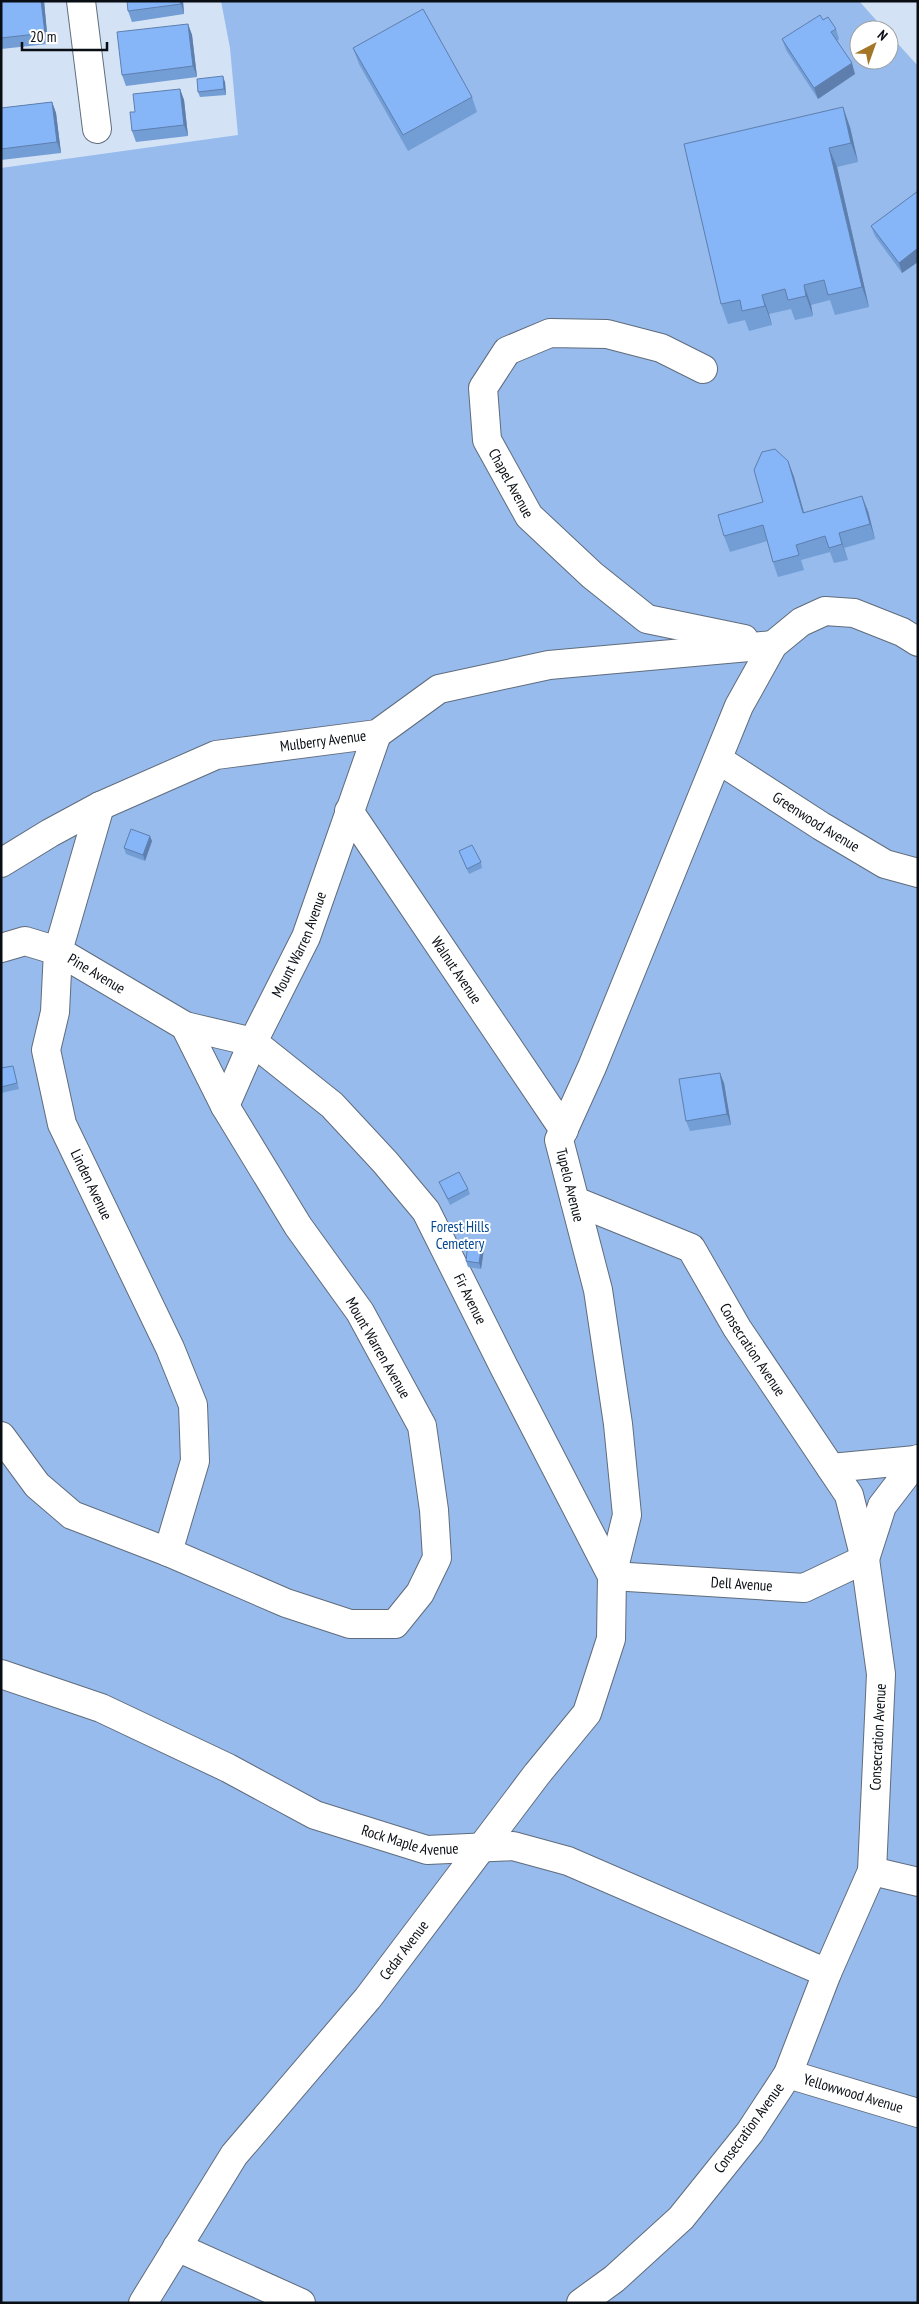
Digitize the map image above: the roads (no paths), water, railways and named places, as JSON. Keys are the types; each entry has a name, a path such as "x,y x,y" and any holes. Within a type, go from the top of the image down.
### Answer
{"street":[{"path":"82,1 97,129"},
{"name":"Chapel Avenue","path":"703,369 661,348 607,334 550,333 507,351 483,388 487,440 528,516 592,575 647,619 773,645"},
{"path":"773,645 794,628 825,611 854,613 902,632 918,642"},
{"name":"Mulberry Avenue","path":"1,863 50,832 100,806 216,756 377,734 439,690 448,687 549,665 773,645"},
{"name":"Tupelo Avenue","path":"612,1576 626,1515 618,1424 598,1290 559,1140 592,1067 740,706 773,645"},
{"name":"Mount Warren Avenue","path":"1,1436 37,1485 72,1515 168,1552 286,1603 350,1624 395,1624 420,1593 437,1558 434,1510 422,1426 360,1312 298,1226 225,1106 253,1042 306,937 377,734"},
{"name":"Greenwood Avenue","path":"719,760 821,826 885,864 918,873"},
{"name":"Linden Avenue","path":"100,806 58,951 55,1012 46,1050 62,1124 170,1348 193,1405 194,1461 168,1552"},
{"name":"Walnut Avenue","path":"349,811 564,1130"},
{"name":"Pine Avenue","path":"1,948 25,941 58,951 185,1026 253,1042"},
{"path":"185,1026 225,1106"},
{"name":"Fir Avenue","path":"253,1042 332,1104 385,1162 426,1211 612,1576"},
{"name":"Consecration Avenue","path":"574,1201 691,1248 738,1328 849,1495 865,1559 881,1674 872,1871 827,1973 788,2074 750,2132 681,2218 608,2291 581,2303"},
{"path":"831,1468 917,1459"},
{"path":"865,1559 882,1506 917,1459"},
{"name":"Dell Avenue","path":"612,1576 804,1588 865,1559"},
{"name":"Cedar Avenue","path":"143,2303 234,2155 368,1998 536,1774 587,1713 611,1639 612,1576"},
{"name":"Rock Maple Avenue","path":"1,1674 101,1708 228,1768 316,1815 427,1850 513,1846 568,1861 827,1973"},
{"path":"872,1871 918,1882"},
{"name":"Yellowwood Avenue","path":"788,2074 918,2113"},
{"path":"177,2247 301,2303"}],"park label":[{"name":"Forest Hills Cemetery","path":"460,1236"}]}
